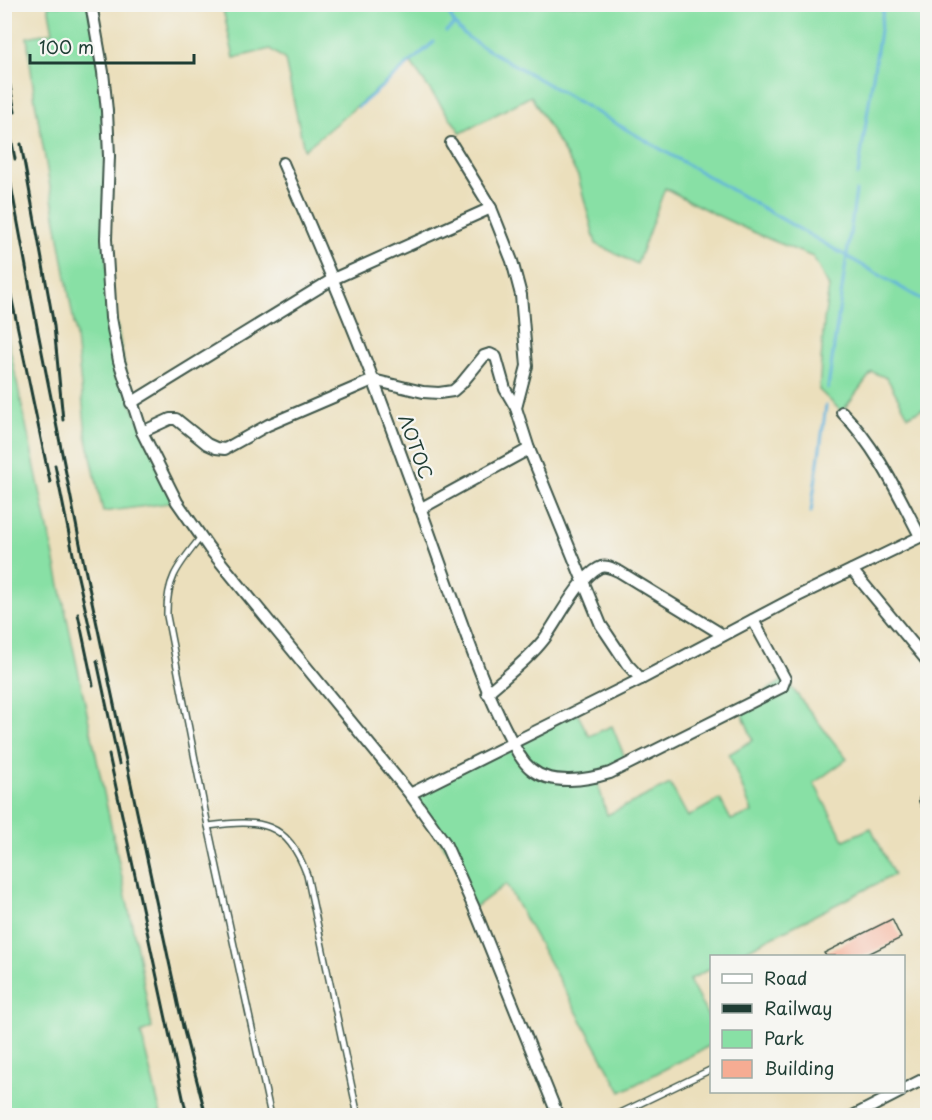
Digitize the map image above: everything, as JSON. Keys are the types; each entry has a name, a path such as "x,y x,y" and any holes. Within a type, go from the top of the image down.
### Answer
{"street":[{"path":"91,4 103,72 107,111 109,156 106,239 111,318 131,403 142,432 167,486 201,537 410,794 445,843 457,866 558,1116"},
{"path":"451,143 491,208 512,261 521,295 527,366 516,408"},
{"name":"ЛОТОС","path":"283,163 373,380 487,693 524,762 532,770 542,775 570,779 596,777 618,770 782,687 785,679 753,620"},
{"path":"131,403 333,279 491,208"},
{"path":"142,432 170,419 176,419 207,444 225,449 268,425 373,380 423,392 453,391 484,356 490,354 496,357 505,389 516,408 529,449 601,625 641,679"},
{"path":"410,794 924,534 877,455 843,412"},
{"path":"420,509 529,449"},
{"path":"487,693 530,656 583,583 600,567 610,567 723,635"},
{"path":"852,570 927,662"},
{"path":"927,796 925,800 927,806"},
{"path":"905,1088 927,1077"},
{"path":"853,1116 896,1093"}],"lane":[{"path":"201,537 171,579 166,597 166,616 208,826 271,1116"},
{"path":"208,826 238,822 265,825 280,832 300,856 307,875 358,1116"},
{"path":"614,1116 710,1069"}],"green space":[{"path":"48,5 113,5 92,7 103,72 107,270 131,403 177,502 103,512 86,434 75,329 35,101 27,37 53,32"},
{"path":"222,5 927,5 927,407 908,416 887,378 872,372 842,412 819,390 829,287 813,257 738,225 665,188 637,264 596,244 578,176 531,96 461,133 410,62 304,150 285,60 270,49 234,58"},
{"path":"5,326 138,953 152,1028 141,1033 161,1115 5,1115"},
{"path":"785,679 847,759 814,783 844,840 871,828 894,875 737,955 710,955 710,969 689,980 710,1020 710,1046 621,1092 506,884 474,908 457,866 410,794 576,711 589,736 612,726 628,765 596,777 607,815 670,784 688,817 720,799 731,820 752,812 729,754 753,740 740,708"}],"building":[{"path":"892,919 901,938 866,955 825,955 824,953"}],"waterway":[{"path":"445,4 457,27 478,44 928,303"},
{"path":"858,175 884,4"},
{"path":"446,31 454,25"},
{"path":"358,107 434,42"},
{"path":"828,388 856,191"},
{"path":"811,512 826,406"}],"railway":[{"path":"4,55 15,112"},
{"path":"4,100 15,159"},
{"path":"21,144 54,326 63,420"},
{"path":"4,147 84,564 183,1027 206,1116"},
{"path":"4,262 50,482"},
{"path":"55,465 92,638"},
{"path":"78,614 93,685"},
{"path":"97,661 119,764"},
{"path":"109,755 187,1116"}]}
